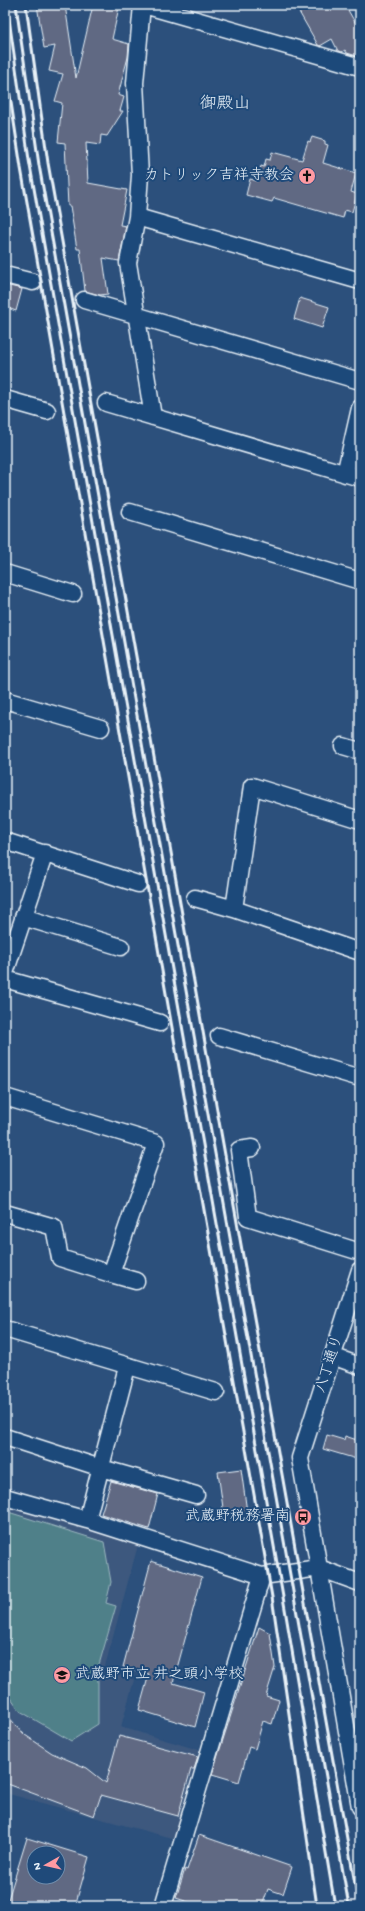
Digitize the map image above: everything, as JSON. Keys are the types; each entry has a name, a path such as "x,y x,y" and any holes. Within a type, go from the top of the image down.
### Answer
{"street":[{"path":"153,417 128,263 137,216 140,175 135,83 143,5 360,67"},
{"path":"137,216 360,282"},
{"path":"5,275 33,282"},
{"path":"84,300 360,381"},
{"path":"5,399 47,411"},
{"path":"106,403 352,476 360,408"},
{"path":"130,512 360,582"},
{"path":"5,573 73,594"},
{"path":"5,700 101,728"},
{"path":"343,746 360,751"},
{"path":"234,909 252,786 360,820"},
{"path":"5,841 138,884"},
{"path":"5,973 45,853"},
{"path":"195,898 234,909 360,952"},
{"path":"23,917 121,948"},
{"path":"5,979 160,1023"},
{"path":"220,1036 360,1078"},
{"path":"5,1097 156,1143 111,1274"},
{"path":"252,1148 239,1150 248,1217 360,1252"},
{"path":"5,1213 54,1228 60,1258 136,1281"},
{"name":"八丁通り","path":"319,1568 303,1500 300,1458 360,1270"},
{"path":"5,1329 127,1367 216,1392"},
{"path":"332,1356 360,1366"},
{"path":"86,1520 127,1367"},
{"path":"5,1437 101,1468 196,1495"},
{"path":"5,1497 86,1520 262,1576 319,1568 360,1583"},
{"path":"319,1568 359,1801"},
{"path":"164,1906 262,1576"}],"shaded area":[{"name":"武蔵野市立 井之頭小学校","path":"5,1503 138,1545 104,1670 134,1680 121,1727 199,1750 175,1839 5,1793"}],"green space":[{"path":"5,1511 104,1542 111,1582 106,1603 116,1606 98,1668 98,1724 71,1741 20,1711 7,1692 5,1683"}],"building":[{"path":"37,5 65,5 76,78 93,5 111,5 119,7 112,39 129,44 128,57 118,95 124,97 120,111 123,111 107,136 101,135 100,145 86,143 88,183 127,190 120,225 126,226 119,261 103,258 108,294 100,295 85,291 80,249 77,249 70,206 68,206 65,143 58,142 62,103 55,101 63,74 49,71 55,46 44,48"},
{"path":"295,5 345,5 360,31 360,57 347,53 345,50 342,52 338,51 332,39 320,46 318,45"},
{"name":"カトリック吉祥寺教会","path":"312,137 325,141 325,144 328,145 323,163 356,173 351,192 357,194 352,212 345,210 343,218 274,198 272,202 246,195 250,179 257,181 261,166 264,167 266,159 270,160 272,152 302,160 308,141 310,142"},
{"path":"5,285 22,289 16,311 5,307"},
{"path":"300,298 329,307 322,328 294,319"},
{"path":"327,1435 344,1440 345,1436 360,1441 360,1460 323,1449"},
{"path":"241,1469 247,1512 224,1515 218,1472"},
{"path":"111,1481 158,1494 149,1529 101,1514"},
{"path":"151,1561 202,1577 173,1683 204,1692 195,1727 139,1710 149,1674 123,1667"},
{"path":"259,1627 270,1633 275,1667 266,1696 279,1700 272,1724 263,1721 255,1749 249,1747 239,1782 212,1774"},
{"path":"5,1713 25,1735 52,1753 87,1768 106,1783 119,1736 198,1757 194,1769 191,1769 178,1816 101,1795 94,1816 5,1783"},
{"path":"199,1835 292,1867 283,1894 268,1889 262,1906 200,1906 176,1898 185,1869 187,1870"},
{"path":"27,1838 50,1845 26,1845 26,1885 66,1885 66,1850 89,1857 75,1906 6,1906"}],"railway":[{"path":"7,5 29,160 283,1597 335,1906"},
{"path":"16,5 39,165 349,1906"},
{"path":"26,5 48,163 359,1906"},
{"path":"5,63 21,168 272,1597 317,1906"}],"place":[{"name":"カトリック吉祥寺教会","path":"307,176"},
{"name":"武蔵野税務署南","path":"303,1517"},
{"name":"武蔵野市立 井之頭小学校","path":"62,1675"}],"district":[{"name":"御殿山","path":"225,105"}]}
